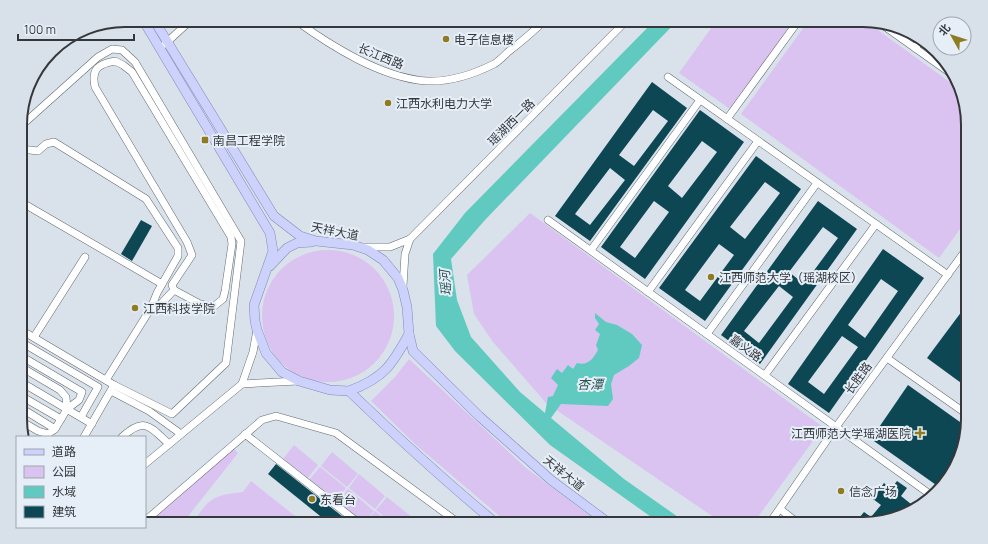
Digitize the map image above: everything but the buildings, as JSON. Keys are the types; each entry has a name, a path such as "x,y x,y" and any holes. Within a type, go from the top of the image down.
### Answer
{"main road":[{"path":"147,27 270,233 273,251 254,305 255,321 266,353 282,372 299,381 330,390 349,391 366,384 385,370 396,358 409,334"},
{"name":"天祥大道","path":"158,27 274,216 300,236 316,241 360,247 368,250 383,260 398,278 403,290 413,351 479,416 551,480 601,517"},
{"path":"267,268 287,248 297,243 316,241"},
{"path":"349,391 393,434 488,517"}],"street":[{"path":"160,48 183,27"},
{"name":"长江西路","path":"311,27 352,56 394,75 427,81 460,78 495,63 538,27"},
{"name":"瑶湖西一路","path":"410,239 620,27"},
{"path":"727,119 794,27"},
{"path":"891,31 943,68"},
{"path":"915,48 918,44"},
{"path":"27,121 98,57 112,49 122,50 135,62 241,241 226,363 172,414 112,388"},
{"path":"115,61 132,72 231,237 232,244 223,299 213,307 207,307 174,290 172,285 192,255 191,249 95,87 95,71 99,66 105,63 115,61"},
{"path":"668,77 948,275"},
{"path":"591,250 700,100"},
{"path":"648,292 758,141"},
{"path":"27,150 38,151 46,144 54,142 146,199 178,248 178,256 162,284 151,308 106,380"},
{"path":"707,334 817,183"},
{"path":"27,205 162,284"},
{"name":"嘉义路","path":"548,220 928,493"},
{"path":"765,375 876,224"},
{"path":"360,247 390,247 410,239"},
{"path":"403,290 405,254 410,239"},
{"path":"34,337 85,257"},
{"name":"长胜路","path":"775,517 836,427 961,257"},
{"path":"151,308 159,306 174,290"},
{"path":"146,463 242,384 253,352 257,330"},
{"path":"27,333 106,380 112,388 149,411 181,434"},
{"path":"27,346 98,387 81,417"},
{"path":"887,358 961,410"},
{"path":"27,360 82,392 79,400 67,409 55,428 48,434 38,431 27,425"},
{"path":"27,371 60,390 66,397 67,409"},
{"path":"242,384 299,381"},
{"path":"27,386 92,424"},
{"path":"85,436 112,388"},
{"path":"27,399 61,419"},
{"path":"27,412 55,428"},
{"path":"151,517 262,420 276,416 336,433 450,517"},
{"path":"123,436 129,431 142,425 148,426 169,444"},
{"path":"245,434 351,517"},
{"path":"780,509 791,517"}],"green space":[{"path":"712,27 789,27 730,109 679,73"},
{"path":"804,27 875,28 952,84 954,87 958,100 961,125 961,228 939,258 741,114"},
{"path":"530,213 823,427 758,517 714,517 546,403 493,342 474,314 467,275"},
{"path":"328,250 353,255 365,261 379,274 389,291 394,316 389,341 383,353 370,367 353,377 328,382 303,377 291,371 277,358 267,341 262,316 267,291 273,279 286,265 303,255"},
{"path":"409,359 526,468 592,517 501,517 415,444 371,401 395,377"},
{"path":"294,445 318,465 307,479 283,459"},
{"path":"232,447 238,453 188,517 153,517"},
{"path":"332,452 358,474 347,487 321,466"},
{"path":"320,467 346,488 335,502 309,480"},
{"path":"359,474 385,496 375,509 349,488"},
{"path":"251,481 296,517 197,517 203,508 213,499 243,492"},
{"path":"348,489 374,511 369,517 354,517 337,503"},
{"path":"387,497 412,517 384,517 376,510"},
{"path":"375,511 382,517 370,517"}],"water":[{"path":"648,27 671,27 485,220 451,259 457,300 471,337 520,392 545,413 548,397 553,396 558,385 551,378 557,369 562,373 568,365 573,369 577,363 587,363 592,359 598,350 596,345 600,334 595,330 599,324 595,318 595,313 606,322 617,325 632,334 642,345 639,358 614,375 611,384 613,399 608,406 561,404 551,418 624,479 678,517 651,517 550,445 455,351 436,326 433,254 465,213"}],"place":[{"name":"电子信息楼","path":"446,39"},
{"name":"江西水利电力大学","path":"388,103"},
{"name":"南昌工程学院","path":"205,140"},
{"name":"江西师范大学（瑶湖校区）","path":"711,277"},
{"name":"江西科技学院","path":"135,308"},
{"name":"江西师范大学瑶湖医院","path":"920,433"},
{"name":"信念广场","path":"841,491"},
{"name":"东看台","path":"312,499"}],"water label":[{"name":"瑶河","path":"445,283"},
{"name":"杏潭","path":"590,384"}]}
